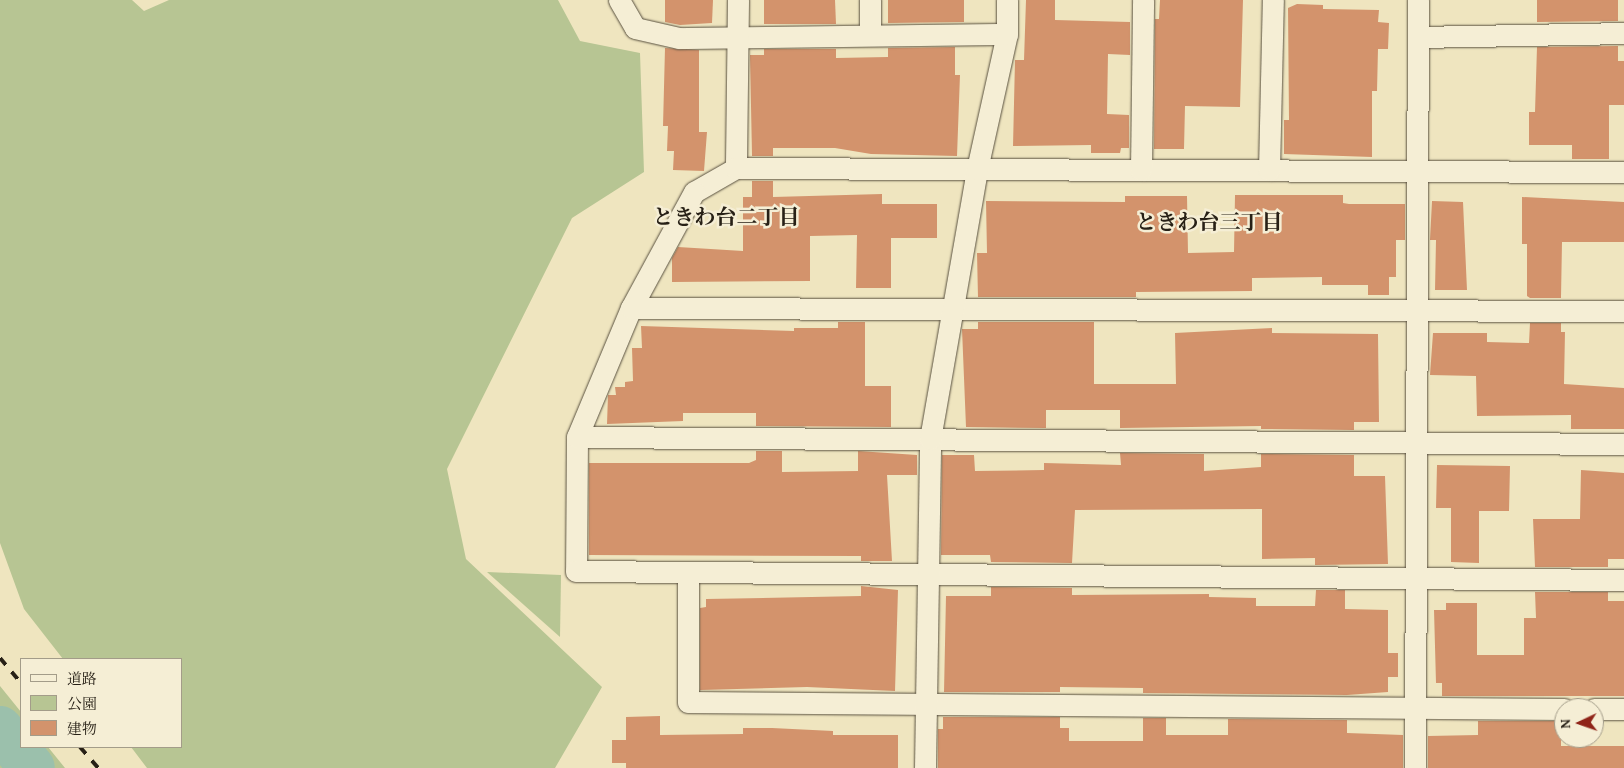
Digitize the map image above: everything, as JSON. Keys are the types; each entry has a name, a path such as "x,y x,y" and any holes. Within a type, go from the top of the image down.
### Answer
{"street":[{"path":"619,0 635,28 679,38 738,35 1007,34"},
{"path":"736,168 738,0"},
{"path":"870,0 870,35"},
{"path":"925,768 928,704 930,439 977,169 1007,34 1007,0"},
{"path":"1141,170 1143,0"},
{"path":"1269,170 1273,0"},
{"path":"1415,768 1418,0"},
{"path":"1418,36 1624,33"},
{"path":"1624,172 736,168 694,192 631,308 577,437 576,572 1624,580"},
{"path":"631,308 1624,311"},
{"path":"577,437 1624,444"},
{"path":"688,572 688,702 1554,709"},
{"path":"1604,709 1624,710"}],"green space":[{"path":"0,0 132,0 144,11 169,0 558,0 580,41 640,53 644,172 572,218 447,469 466,559 602,687 555,768 147,768 132,748 182,748 182,658 62,658 24,609 0,543"},
{"path":"487,572 561,575 560,637"},
{"path":"0,686 20,711 20,748 49,748 65,768 0,768"}],"building":[{"path":"665,0 713,0 712,23 680,25 665,22"},
{"path":"764,0 835,0 836,24 764,24"},
{"path":"888,0 964,0 964,22 888,23"},
{"path":"1026,0 1055,0 1055,20 1130,22 1130,55 1108,54 1107,114 1129,115 1129,148 1121,148 1120,153 1091,153 1091,145 1013,146 1015,60 1024,60"},
{"path":"1160,0 1243,0 1240,107 1185,106 1184,149 1154,149 1155,19 1159,19"},
{"path":"1537,0 1618,0 1618,21 1537,22"},
{"path":"1297,4 1323,5 1323,9 1379,10 1378,22 1389,23 1388,49 1378,49 1377,91 1372,91 1372,157 1284,154 1284,120 1289,120 1288,8"},
{"path":"1618,46 1618,61 1624,61 1624,105 1609,105 1609,159 1572,159 1572,145 1529,145 1529,112 1535,112 1537,47"},
{"path":"955,47 955,75 960,75 957,156 871,154 835,148 773,148 773,156 752,156 750,55 764,55 764,49 836,49 836,58 888,57 888,48"},
{"path":"665,48 699,50 699,132 707,132 704,171 673,170 674,151 667,151 668,126 663,126"},
{"path":"752,181 773,181 773,197 882,194 882,204 937,204 937,238 891,238 891,288 856,288 857,235 810,236 810,281 672,282 672,258 678,247 743,251 743,197 752,197"},
{"path":"1235,195 1343,195 1343,203 1349,204 1405,204 1405,240 1396,240 1396,277 1389,277 1389,295 1368,295 1368,285 1322,285 1322,277 1252,278 1252,291 1136,292 1136,297 978,297 977,253 987,253 986,201 1125,202 1125,196 1187,196 1188,253 1234,252"},
{"path":"1522,197 1624,202 1624,242 1562,242 1561,298 1530,298 1527,296 1527,244 1522,244"},
{"path":"1432,201 1463,202 1467,290 1435,290 1436,240 1430,240"},
{"path":"838,322 865,322 865,386 891,386 891,427 756,426 756,413 683,413 683,421 607,424 608,395 616,395 615,387 625,387 625,382 633,381 632,348 642,348 641,326 794,331 794,328 838,328"},
{"path":"978,322 1094,322 1094,384 1176,384 1175,333 1272,328 1272,333 1378,334 1379,422 1354,422 1354,430 1261,429 1261,426 1120,428 1120,410 1046,410 1046,428 966,427 962,329 978,329"},
{"path":"1530,323 1561,323 1561,332 1565,332 1564,384 1624,388 1624,429 1571,429 1571,415 1477,416 1476,376 1430,375 1433,333 1487,333 1487,342 1529,343"},
{"path":"756,451 782,451 782,472 858,471 858,451 917,455 917,475 887,475 892,561 861,561 861,556 589,555 589,463 749,463 756,460"},
{"path":"1120,453 1204,454 1204,471 1261,467 1261,454 1354,455 1354,476 1385,476 1388,564 1315,565 1315,558 1262,559 1262,509 1075,510 1072,563 991,562 990,555 941,555 942,455 974,455 975,471 1044,470 1044,463 1121,465"},
{"path":"1437,465 1510,466 1509,511 1479,511 1479,563 1451,562 1451,508 1436,508"},
{"path":"1581,470 1624,473 1624,559 1608,559 1608,567 1535,567 1533,519 1580,519"},
{"path":"861,586 898,590 895,691 807,687 700,690 700,608 706,607 706,599 861,596"},
{"path":"991,587 1072,588 1072,595 1209,594 1209,597 1256,598 1256,606 1315,606 1316,590 1345,590 1345,609 1388,610 1388,653 1398,653 1398,677 1388,677 1388,692 1347,695 1143,693 1143,688 1060,687 1060,692 944,692 946,596 991,596"},
{"path":"1535,592 1608,592 1608,601 1624,601 1624,696 1442,696 1442,683 1436,683 1434,610 1446,610 1446,603 1477,603 1477,655 1524,655 1524,618 1536,618"},
{"path":"660,716 660,735 743,734 743,728 772,728 833,731 833,735 898,735 898,768 626,768 626,763 612,763 612,740 626,740 626,717"},
{"path":"943,717 1060,717 1060,728 1069,728 1069,741 1143,741 1143,718 1166,718 1166,735 1228,735 1228,719 1347,720 1347,733 1403,735 1403,768 938,768 938,729 943,729"},
{"path":"1478,721 1554,721 1554,748 1624,746 1624,768 1428,768 1428,736 1478,735"}],"waterway":[{"path":"0,729 32,768"}],"railway":[{"path":"0,658 20,682"},
{"path":"81,748 98,768"}],"district":[{"name":"ときわ台二丁目","path":"726,217"},
{"name":"ときわ台三丁目","path":"1209,222"}]}
